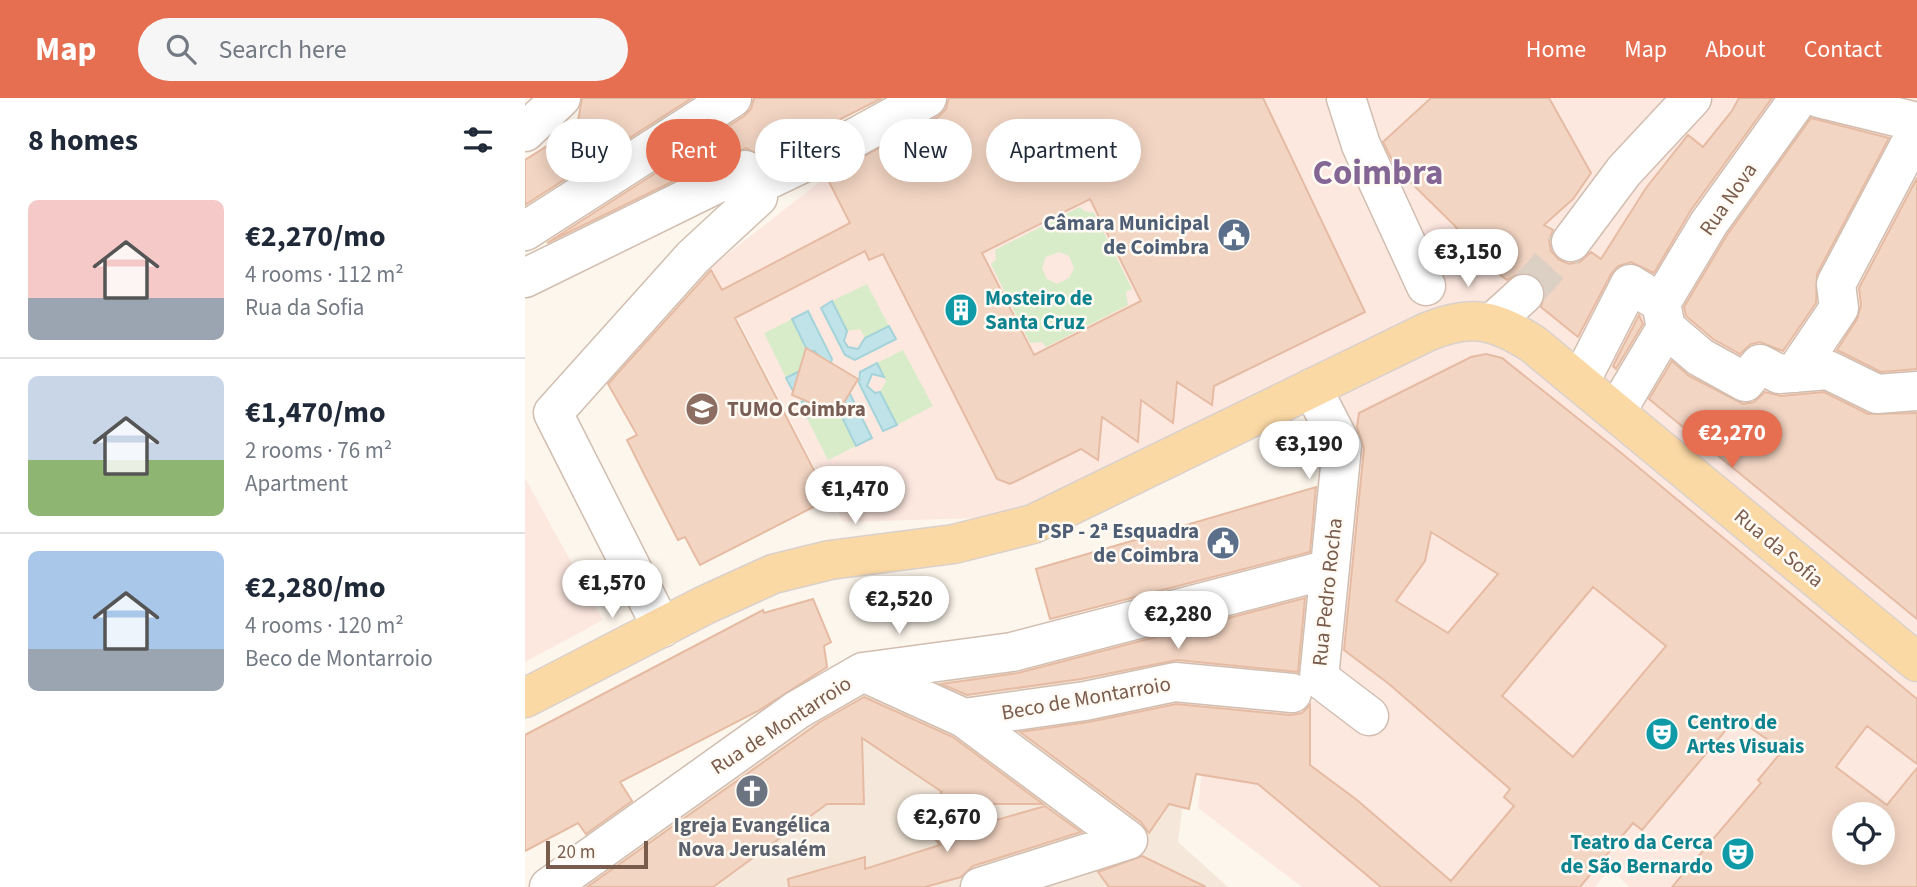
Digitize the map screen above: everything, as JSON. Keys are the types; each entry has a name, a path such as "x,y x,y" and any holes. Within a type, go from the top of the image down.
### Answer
{"main road":[{"path":"525,698 773,574 830,560 954,544 1033,524 1441,326 1467,319 1501,326"},
{"name":"Rua da Sofia","path":"1501,326 1580,382 1917,662"}],"street":[{"path":"525,132 561,98"},
{"path":"525,231 732,98"},
{"path":"662,628 553,413 755,192 926,98"},
{"path":"1346,98 1361,145 1426,286"},
{"path":"1571,242 1624,171 1692,98"},
{"name":"Rua Nova","path":"1616,412 1709,223 1799,98"},
{"path":"1787,373 1839,307 1836,284 1904,116 1819,98"},
{"path":"525,278 745,170 755,192"},
{"path":"1580,382 1630,284 1700,357 1745,382 1760,364 1787,373 1828,370 1877,394 1917,391"},
{"path":"1501,326 1524,294"},
{"name":"Rua Pedro Rocha","path":"1305,685 1330,569 1342,446 1312,388"},
{"name":"Rua de Montarroio","path":"549,887 797,710 863,672 1012,652 1330,569"},
{"path":"863,672 964,718 1128,840 980,887"},
{"name":"Beco de Montarroio","path":"964,718 1085,701 1132,688 1175,682 1305,685"},
{"path":"1305,685 1369,716"}],"shaded area":[{"path":"937,98 1917,98 1917,887 1629,887 1610,868 1595,887 1302,887 1198,808 1210,692 1336,703 1346,434 1317,367 1051,500 981,518 843,522 711,267 820,182 865,182 865,147 879,136 879,182 972,182 972,119 903,119"},
{"path":"525,478 603,620 525,662"},
{"path":"1321,581 1313,688 1198,682 1178,842 1228,887 560,887 864,682"}],"green space":[{"path":"1080,207 1084,211 1094,213 1132,289 1126,292 1128,305 1046,347 1042,342 1030,343 991,264 996,260 995,250","holes":["1059,252 1069,256 1074,268 1069,278 1057,284 1047,279 1042,268 1046,257"]},
{"path":"867,284 889,326 865,338 860,329 847,331 832,301"},
{"path":"792,319 808,352 802,357 806,368 786,378 764,333"},
{"path":"903,350 933,406 897,425 880,392 886,381 877,363"},
{"path":"825,408 831,413 839,411 856,446 828,460 807,418"}],"water":[{"path":"832,301 847,331 844,341 848,347 858,349 865,338 889,326 896,339 855,360 845,355 821,308"},
{"path":"808,311 832,359 828,373 793,391 786,378 821,360 815,351 808,352 792,319"},
{"path":"877,363 884,377 872,374 867,386 875,393 880,392 897,425 883,431 859,383 860,372"},
{"path":"835,385 848,390 872,438 856,446 839,411 843,400 807,418 799,403"}],"building":[{"path":"582,98 692,98 659,119 646,119 646,127 632,136 632,119 578,119"},
{"path":"754,98 882,98 841,119 755,119 755,153 746,148 741,150 739,119 751,109"},
{"path":"949,98 1263,98 1365,312 1214,386 1212,405 1177,382 1173,423 1141,400 1138,442 1102,417 1098,460 1081,449 1010,484 997,479 883,254 869,260 865,251 735,318 829,499 700,565 685,537 678,540 644,474 627,440 637,435 608,384 711,270 722,290 850,223 829,182 865,182 865,155 879,148 879,182 972,182 972,119 934,119 946,109","holes":["1090,199 1141,301 1034,355 982,253"]},
{"path":"1431,98 1549,98 1591,173 1573,199 1544,225 1553,230 1549,240 1551,251 1559,260 1569,264 1580,262 1591,252 1601,259 1646,188 1688,135 1703,147 1739,98 1772,98 1691,210 1654,273 1631,262 1618,266 1611,274 1578,337 1541,307 1545,290 1540,279 1530,273 1520,273 1507,280 1486,264 1455,226 1396,168 1383,142"},
{"path":"1811,118 1889,138 1817,274 1816,303 1783,351 1760,342 1751,344 1740,354 1713,339 1686,316 1684,307 1727,235"},
{"path":"546,147 546,182 561,182 525,205 525,160"},
{"path":"1917,178 1917,369 1881,372 1837,350 1857,319 1861,305 1859,288"},
{"path":"646,179 646,182 672,182 547,243"},
{"path":"1639,315 1643,324 1616,369 1613,366"},
{"path":"806,348 858,379 837,414 792,395"},
{"path":"1486,354 1502,358 1620,452 1917,699 1917,764 1867,726 1836,767 1883,802 1832,802 1832,865 1895,865 1895,802 1889,802 1917,768 1917,887 1672,887 1761,783 1758,780 1783,750 1736,718 1642,830 1633,823 1580,887 1381,887 1258,784 1196,774 1189,809 1169,804 1149,833 1141,822 1020,732 1089,722 1176,704 1290,715 1302,713 1310,705 1310,765 1357,800 1451,881 1514,806 1504,797 1510,789 1389,684 1344,650 1364,448 1357,427 1359,413 1471,357","holes":["1431,532 1498,574 1448,633 1396,601 1425,561","1593,587 1666,646 1573,757 1502,696"]},
{"path":"1672,361 1689,376 1743,404 1754,402 1765,392 1781,396 1824,392 1868,414 1917,413 1917,619 1649,399"},
{"name":"PSP - 2ª Esquadra de Coimbra","path":"1316,487 1310,552 1050,619 1036,569"},
{"path":"1305,598 1298,672 1177,660 1081,679 967,695 941,684 1018,673"},
{"path":"813,599 831,642 824,646 827,667 758,711 620,782 632,801 586,834 578,823 525,851 525,735 763,610 764,613"},
{"path":"864,697 953,737 1043,804 931,804 942,792 862,738 864,804 827,804 713,887 587,887 820,722"},
{"path":"1045,806 1081,832 973,866 961,877 925,887 789,887 788,879 865,857 865,869 940,845 934,838"},
{"path":"1142,856 1206,887 1109,887 1098,872"}],"tunnel":[{"path":"1524,294 1571,242"}],"place":[{"name":"Câmara Municipal de Coimbra","path":"1234,235"},
{"name":"Mosteiro de Santa Cruz","path":"961,310"},
{"name":"TUMO Coimbra","path":"702,409"},
{"name":"PSP - 2ª Esquadra de Coimbra","path":"1223,543"},
{"name":"Centro de Artes Visuais","path":"1662,734"},
{"name":"Igreja Evangélica Nova Jerusalém","path":"752,791"},
{"name":"Teatro da Cerca de São Bernardo","path":"1738,854"}],"district":[{"name":"Coimbra","path":"1378,173"}]}
